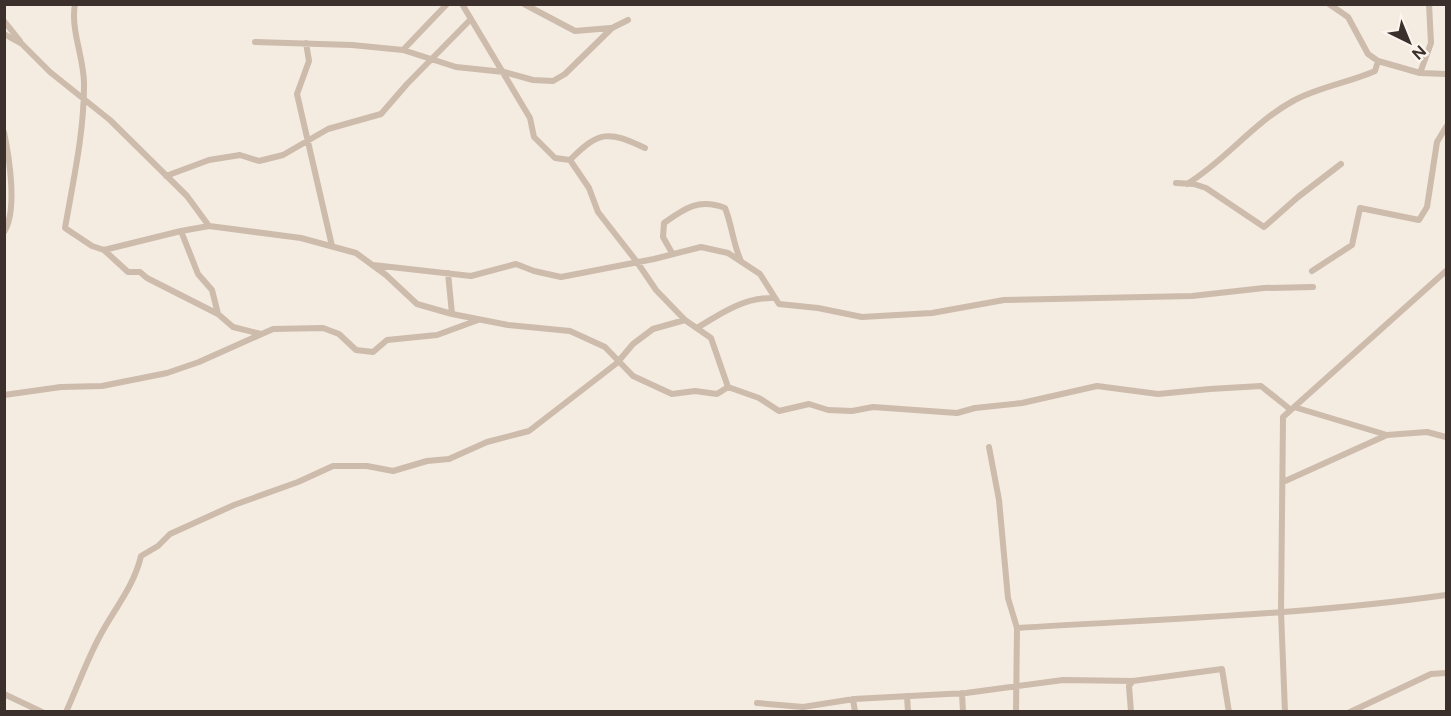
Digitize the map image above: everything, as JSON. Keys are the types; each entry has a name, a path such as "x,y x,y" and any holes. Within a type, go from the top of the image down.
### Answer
{"street":[{"path":"75,4 74,21 84,73 84,98 77,167 65,228 92,246 104,250 128,272 140,272 147,278 218,314 233,327 261,335"},
{"path":"403,50 447,4"},
{"path":"462,4 530,118 534,137 555,158 570,160 589,188 598,212 656,290 685,320 711,338 728,387"},
{"path":"524,4 575,31 612,28"},
{"path":"1329,4 1348,17 1368,54 1378,61 1420,73 1446,74"},
{"path":"1420,73 1431,43 1429,4"},
{"path":"166,176 209,160 240,155 259,161 284,154 328,129 381,114 471,19"},
{"path":"255,42 403,50 456,67 504,72 533,80 553,81 565,74 612,28 628,20"},
{"path":"4,21 22,44 50,72 110,120 187,196 209,226"},
{"path":"4,34 22,44"},
{"path":"306,43 309,61 297,94 306,142 332,246"},
{"path":"1187,184 1209,169 1256,127 1292,102 1318,90 1357,80 1375,71 1378,61"},
{"path":"1312,271 1352,244 1360,208 1419,220 1427,207 1437,142 1446,127"},
{"path":"4,132 9,155 7,176 12,187 9,221 4,232"},
{"path":"570,160 586,144 601,137 616,135 645,148"},
{"path":"1176,183 1206,188 1264,227 1341,164"},
{"path":"672,253 663,237 664,223 686,207 714,204 725,208 741,262"},
{"path":"104,250 209,226 301,238 356,253 417,304 452,314 508,325 570,331 605,347 633,376 672,394 695,391 717,394 728,387"},
{"path":"181,231 198,274 212,290 218,314"},
{"path":"372,265 471,276 516,264 561,277 701,247 728,253 760,274 778,304 818,308 862,317 932,313 1004,300 1192,296 1264,288 1313,287"},
{"path":"1285,711 1281,612 1284,417 1446,271"},
{"path":"447,273 452,314"},
{"path":"697,328 730,308 759,298 774,298"},
{"path":"4,395 62,387 102,386 167,373 199,362 273,329 323,328 339,334 356,350 373,352 387,340 437,335 478,319"},
{"path":"66,711 100,635 126,594 138,569 141,556 158,546 170,534 234,505 298,482 333,466 367,466 393,471 427,461 449,459 487,442 529,430 620,360 633,344 653,330 685,320"},
{"path":"728,387 759,398 779,411 809,404 828,410 852,411 873,407 957,413 975,408 1022,403 1097,386 1158,394 1210,388 1261,386 1292,409 1347,422 1387,435"},
{"path":"1283,482 1387,435 1427,432 1446,437"},
{"path":"989,447 999,501 1008,598 1017,628 1016,711"},
{"path":"1017,628 1281,612 1446,595"},
{"path":"757,703 803,706 854,699 962,693 1063,680 1133,681 1222,669 1229,711"},
{"path":"1350,711 1431,674 1446,673"},
{"path":"1131,711 1130,686 1133,681"},
{"path":"962,693 963,711"},
{"path":"4,694 42,711"},
{"path":"907,696 908,711"},
{"path":"854,699 855,711"}]}
